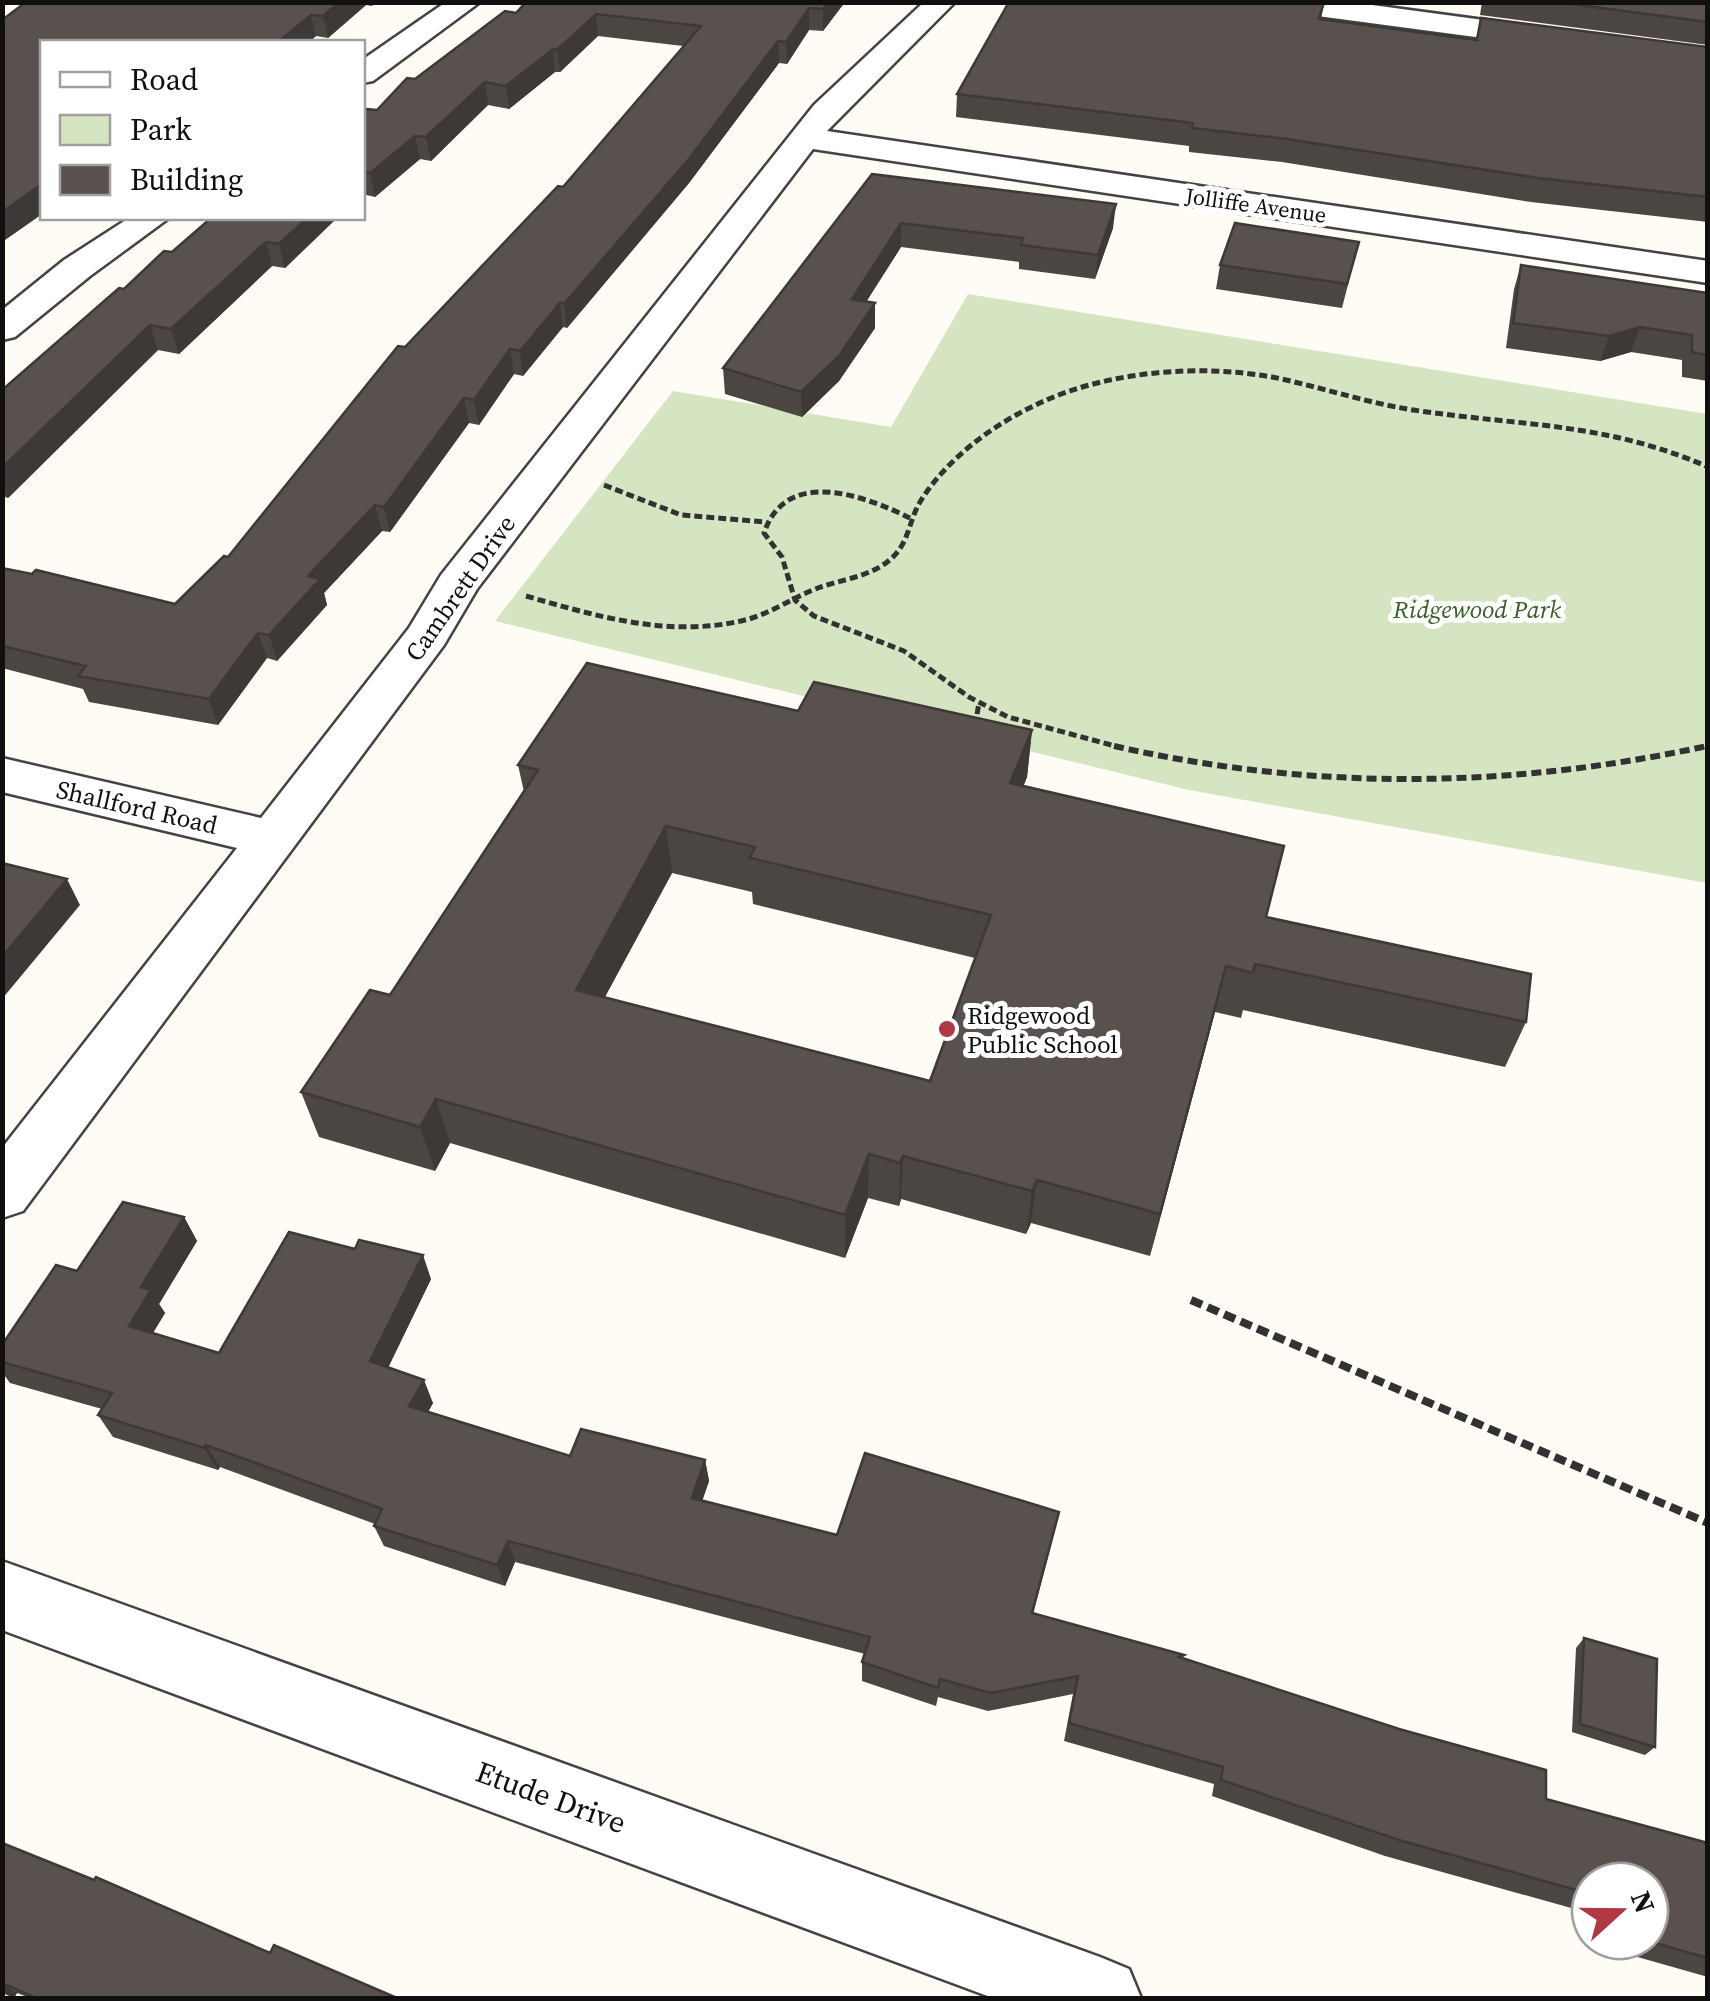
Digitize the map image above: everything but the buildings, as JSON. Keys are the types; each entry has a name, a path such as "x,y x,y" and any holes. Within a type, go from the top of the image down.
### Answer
{"street":[{"path":"365,72 466,2"},
{"name":"Cambrett Drive","path":"2,1193 428,636 458,585 805,138 850,84 941,2"},
{"path":"1280,2 1397,10 1571,40"},
{"name":"Jolliffe Avenue","path":"805,138 1708,272"},
{"path":"2,329 78,268 149,220"},
{"name":"Shallford Road","path":"2,775 272,839"},
{"name":"Etude Drive","path":"2,1594 1100,1998"}],"path":[{"path":"526,596 637,627 692,629 748,620 821,586 876,569 896,554 907,537 910,518 950,462 1041,402 1087,386 1206,372 1263,376 1356,400 1474,419 1560,425 1656,449 1708,467"},
{"path":"604,485 622,488 656,508 698,518 766,522"},
{"path":"910,518 869,498 819,492 782,502 766,522 764,533 781,554 795,600 810,614 905,652 980,703 1045,730 1161,757 1283,774 1497,779 1592,770 1708,746"},
{"path":"972,737 980,703"},
{"path":"1191,1300 1708,1523"}],"green space":[{"name":"Ridgewood Park","path":"968,294 1707,414 1707,883 1189,790 495,621 673,391 891,427"}],"place":[{"name":"Ridgewood Public School","path":"947,1029"}]}
